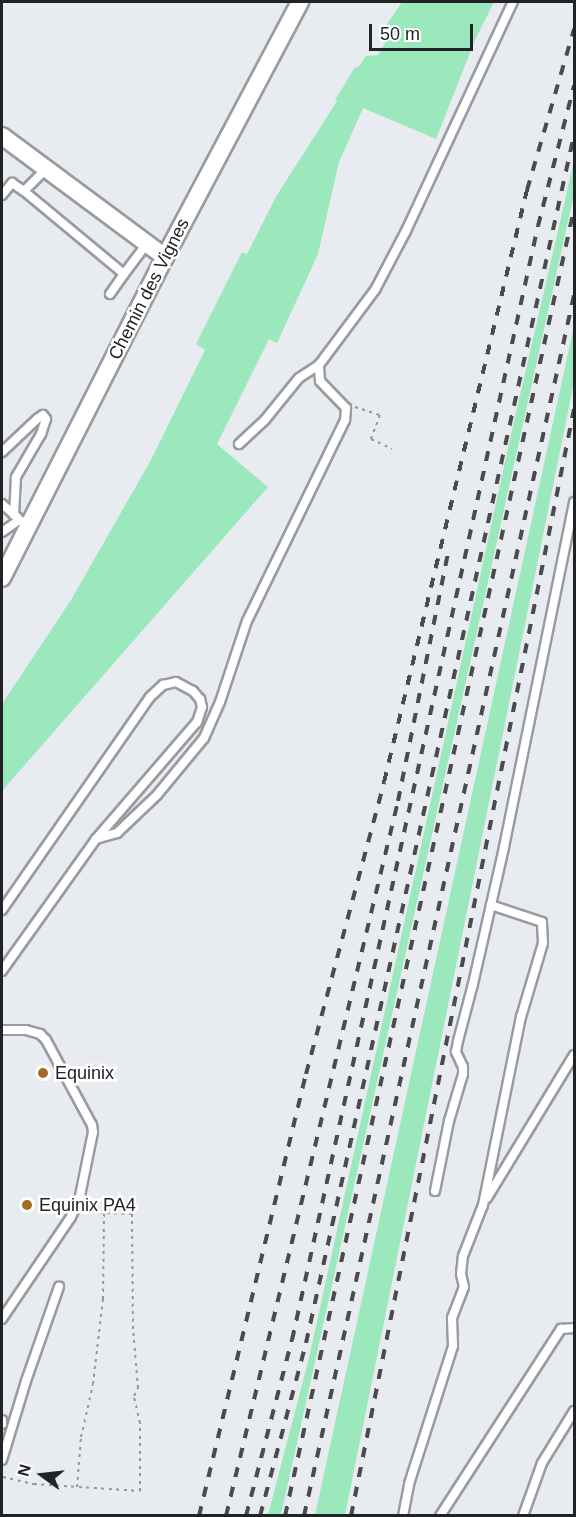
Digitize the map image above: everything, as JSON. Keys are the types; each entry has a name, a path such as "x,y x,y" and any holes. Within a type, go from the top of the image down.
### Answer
{"street":[{"name":"Chemin des Vignes","path":"2,578 20,520 165,257 300,2"},
{"path":"2,136 165,257"}],"lane":[{"path":"239,444 264,421 299,378 319,364 375,290 406,231 513,2"},
{"path":"24,191 46,169"},
{"path":"2,195 12,183 124,274"},
{"path":"110,294 147,244"},
{"path":"96,839 117,832 157,795 204,738 220,702 247,621 345,420 346,408 320,381 319,364"},
{"path":"2,452 38,419 43,416 46,419 41,434 16,477 20,520"},
{"path":"435,1191 449,1121 463,1074 463,1067 456,1052 458,1041 491,905 574,502"},
{"path":"2,504 20,520"},
{"path":"2,532 20,520"},
{"path":"2,910 150,697 163,685 176,682 193,691 200,699 202,706 197,722 96,839 2,971"},
{"path":"483,1205 521,1017 543,943 542,922 491,905"},
{"path":"2,1030 26,1030 40,1034 46,1040 92,1125 93,1132 79,1201 2,1319"},
{"path":"403,1515 409,1484 453,1346 452,1318 464,1287 461,1274 463,1256 483,1205 574,1055"},
{"path":"2,1460 26,1381 59,1287"},
{"path":"440,1515 561,1329 574,1328"},
{"path":"523,1515 542,1463 574,1411"}],"path":[{"path":"346,408 359,406 380,415 370,439 392,449"},
{"path":"3,1477 25,1483 140,1491 140,1423 134,1396 138,1388 133,1329 132,1214 100,1213"},
{"path":"77,1487 81,1437 93,1384 103,1299 104,1213"}],"green space":[{"path":"402,2 494,2 475,40 436,139 363,108 339,162 318,254 277,343 269,339 217,444 268,487 2,791 2,704 71,600 151,460 205,350 196,344 242,252 247,254 277,195 337,101 335,100 354,69 366,56 378,55 390,34 383,30"},
{"path":"574,161 574,194 281,1515 268,1515 309,1358 512,430"},
{"path":"574,326 574,382 345,1515 315,1515"}],"railway":[{"path":"199,1516 306,1074 384,782 527,190 574,29"},
{"path":"246,1516 292,1340 538,226 574,86"},
{"path":"260,1516 306,1343 574,135"},
{"path":"285,1516 574,209"},
{"path":"304,1516 574,295"},
{"path":"351,1516 574,409"},
{"path":"226,1516 398,801 448,554"}],"place":[{"name":"Equinix","path":"43,1073"},
{"name":"Equinix PA4","path":"27,1205"}]}
